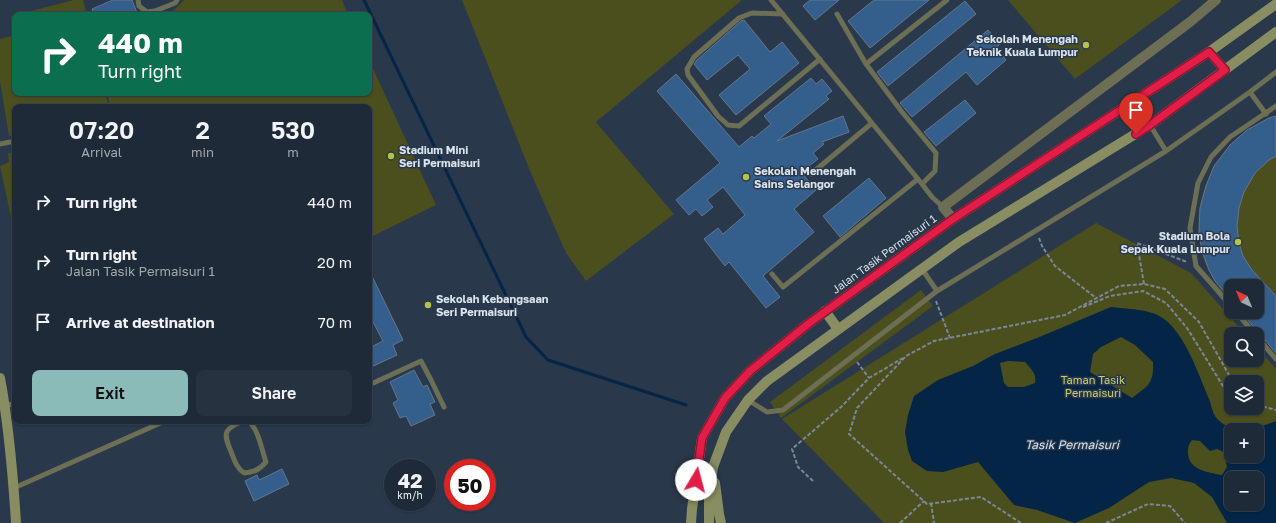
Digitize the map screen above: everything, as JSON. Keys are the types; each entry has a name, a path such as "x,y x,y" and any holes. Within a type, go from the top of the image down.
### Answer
{"main road":[{"name":"Jalan Tasik Permaisuri 1","path":"691,523 702,438 725,398 750,371 825,311 953,219 1209,52 1276,4"},
{"path":"709,523 709,496 713,467 726,432 748,400 767,381 959,242 1150,125 1276,32"},
{"path":"1209,52 1225,70"},
{"path":"825,311 838,330"},
{"path":"0,378 10,405 16,523"},
{"path":"713,467 718,514 721,523"},
{"path":"692,509 695,523"}],"street":[{"path":"953,219 943,207 1190,22 1216,0"}],"lane":[{"path":"138,0 139,6 147,12 156,12 177,0"},
{"path":"771,0 932,197 943,207"},
{"path":"866,64 947,0"},
{"path":"783,14 752,13 739,18 694,57 687,69 688,75 718,116 728,126 739,126 820,59"},
{"path":"837,14 866,64 902,112 936,153 935,171 922,184"},
{"path":"748,400 767,412 783,410 937,291 1166,151 1276,72"},
{"path":"1250,92 1266,114"},
{"path":"1224,298 1196,266 1190,228 1198,183 1211,157 1230,137 1276,106"},
{"path":"811,174 872,123"},
{"path":"1150,125 1166,151"},
{"path":"0,144 12,142"},
{"path":"772,274 783,287 918,179"},
{"path":"922,269 937,291"},
{"path":"1242,319 1249,327"},
{"path":"1264,344 1276,358"},
{"path":"372,384 421,361 444,407"},
{"path":"14,488 158,424"},
{"path":"230,424 226,432 225,438 238,468 244,473 253,472 266,462 252,424"}],"path":[{"path":"1037,230 1042,246 1055,266 1096,298"},
{"path":"1144,284 1137,243 1196,266"},
{"path":"813,481 798,467 792,449 841,407 869,378 934,341 1065,315 1119,286 1144,284 1165,289 1199,322 1229,375"},
{"path":"1073,311 1110,296 1143,291 1166,303 1187,328 1223,386"},
{"path":"940,310 950,338"},
{"path":"906,356 857,408 849,434 927,504 981,497 1021,523"},
{"path":"859,364 869,378"},
{"path":"1264,407 1276,410"},
{"path":"900,523 924,501"},
{"path":"931,503 934,523"},
{"path":"1106,523 1148,504 1170,506 1185,523"}],"green space":[{"path":"74,0 83,0 86,12 27,12"},
{"path":"184,0 342,0 347,12 172,12"},
{"path":"462,0 742,0 596,122 674,214 586,281 566,253 530,171"},
{"name":"Sekolah Menengah Teknik Kuala Lumpur","path":"1008,0 1182,0 1075,79"},
{"path":"12,36 12,96 106,96 108,104 12,104 12,136 9,136 0,81 0,39"},
{"name":"Stadium Mini Seri Permaisuri","path":"372,66 436,205 372,237 372,104 109,104 108,96 372,96"},
{"name":"Stadium Bola Sepak Kuala Lumpur","path":"1276,116 1276,353 1264,339 1264,327 1253,327 1246,319 1264,319 1264,279 1224,279 1224,293 1213,278 1203,257 1199,234 1201,203 1205,188 1218,161 1239,137 1252,127"},
{"path":"12,152 12,221 0,166 9,162 8,153"},
{"name":"Taman Tasik Permaisuri","path":"1096,223 1191,273 1224,310 1224,319 1232,319 1239,327 1224,327 1224,367 1264,367 1264,355 1276,369 1276,523 884,523 782,419"},
{"path":"921,290 933,306 781,418 770,402"}],"water":[{"name":"Tasik Permaisuri","path":"1111,307 1146,311 1164,319 1172,326 1185,345 1196,367 1213,412 1224,424 1224,452 1217,449 1210,451 1200,441 1192,440 1188,447 1188,452 1191,463 1199,469 1222,475 1224,472 1224,511 1264,511 1264,471 1224,471 1227,467 1226,463 1264,463 1264,425 1276,421 1276,523 1227,523 1212,497 1194,483 1171,478 1149,482 1109,508 1075,523 1037,510 1014,505 978,462 943,472 927,471 912,461 908,450 905,432 908,415 914,396 938,380 973,366 995,354","holes":["1121,337 1135,345 1153,362 1152,375 1149,384 1132,398 1090,372 1093,354 1101,347","1008,361 1025,362 1034,374 1035,383 1024,387 1008,387 1004,383 1000,363"]}],"building":[{"path":"113,0 132,0 137,12 93,12 92,9"},
{"path":"810,0 839,0 815,20 803,6"},
{"path":"874,0 929,0 870,48 848,21"},
{"path":"965,1 976,14 888,86 877,72"},
{"path":"744,20 770,52 782,42 799,63 736,115 719,95 750,69 738,55 707,80 694,64 741,21"},
{"path":"988,30 1000,44 996,48 1006,60 977,85 966,72 912,117 900,103"},
{"path":"676,74 739,147 752,136 754,138 771,124 764,116 811,78 816,84 822,79 832,91 826,96 829,99 777,141 843,116 849,132 822,142 824,144 813,153 818,159 801,172 816,190 794,209 814,232 763,276 780,297 766,308 729,262 725,266 704,239 718,228 723,234 745,215 723,187 707,200 713,207 702,216 696,209 689,215 676,200 720,163 657,91"},
{"path":"965,100 976,113 936,146 924,132"},
{"name":"Stadium Bola Sepak Kuala Lumpur","path":"1276,116 1276,156 1269,160 1255,173 1244,192 1239,208 1237,226 1239,243 1243,256 1252,270 1260,279 1224,279 1224,292 1215,281 1209,270 1202,251 1199,232 1200,208 1206,186 1214,166 1230,145 1247,130 1269,118"},
{"path":"869,178 886,198 840,237 823,216"},
{"path":"372,276 403,340 393,345 397,355 372,367 372,346 383,341 372,320"},
{"name":"Stadium Bola Sepak Kuala Lumpur","path":"1264,283 1276,296 1276,353 1264,339 1264,327 1254,327 1247,319 1264,319"},
{"path":"414,370 423,387 427,385 435,402 430,404 435,415 411,426 406,416 400,418 393,403 398,400 390,382"},
{"path":"282,469 289,484 254,501 245,481 257,475 259,480"}],"waterway":[{"path":"364,0 370,12"},
{"path":"372,17 526,337 548,360 686,405"}],"place":[{"name":"Sekolah Menengah Teknik Kuala Lumpur","path":"1086,45"},
{"name":"Stadium Mini Seri Permaisuri","path":"391,156"},
{"name":"Sekolah Menengah Sains Selangor","path":"746,177"},
{"name":"Stadium Bola Sepak Kuala Lumpur","path":"1238,242"},
{"name":"Sekolah Kebangsaan Seri Permaisuri","path":"428,305"}],"route":[{"path":"696,480 702,438 725,398 750,371 808,324 953,219 1209,52 1225,70 1136,134"}]}
